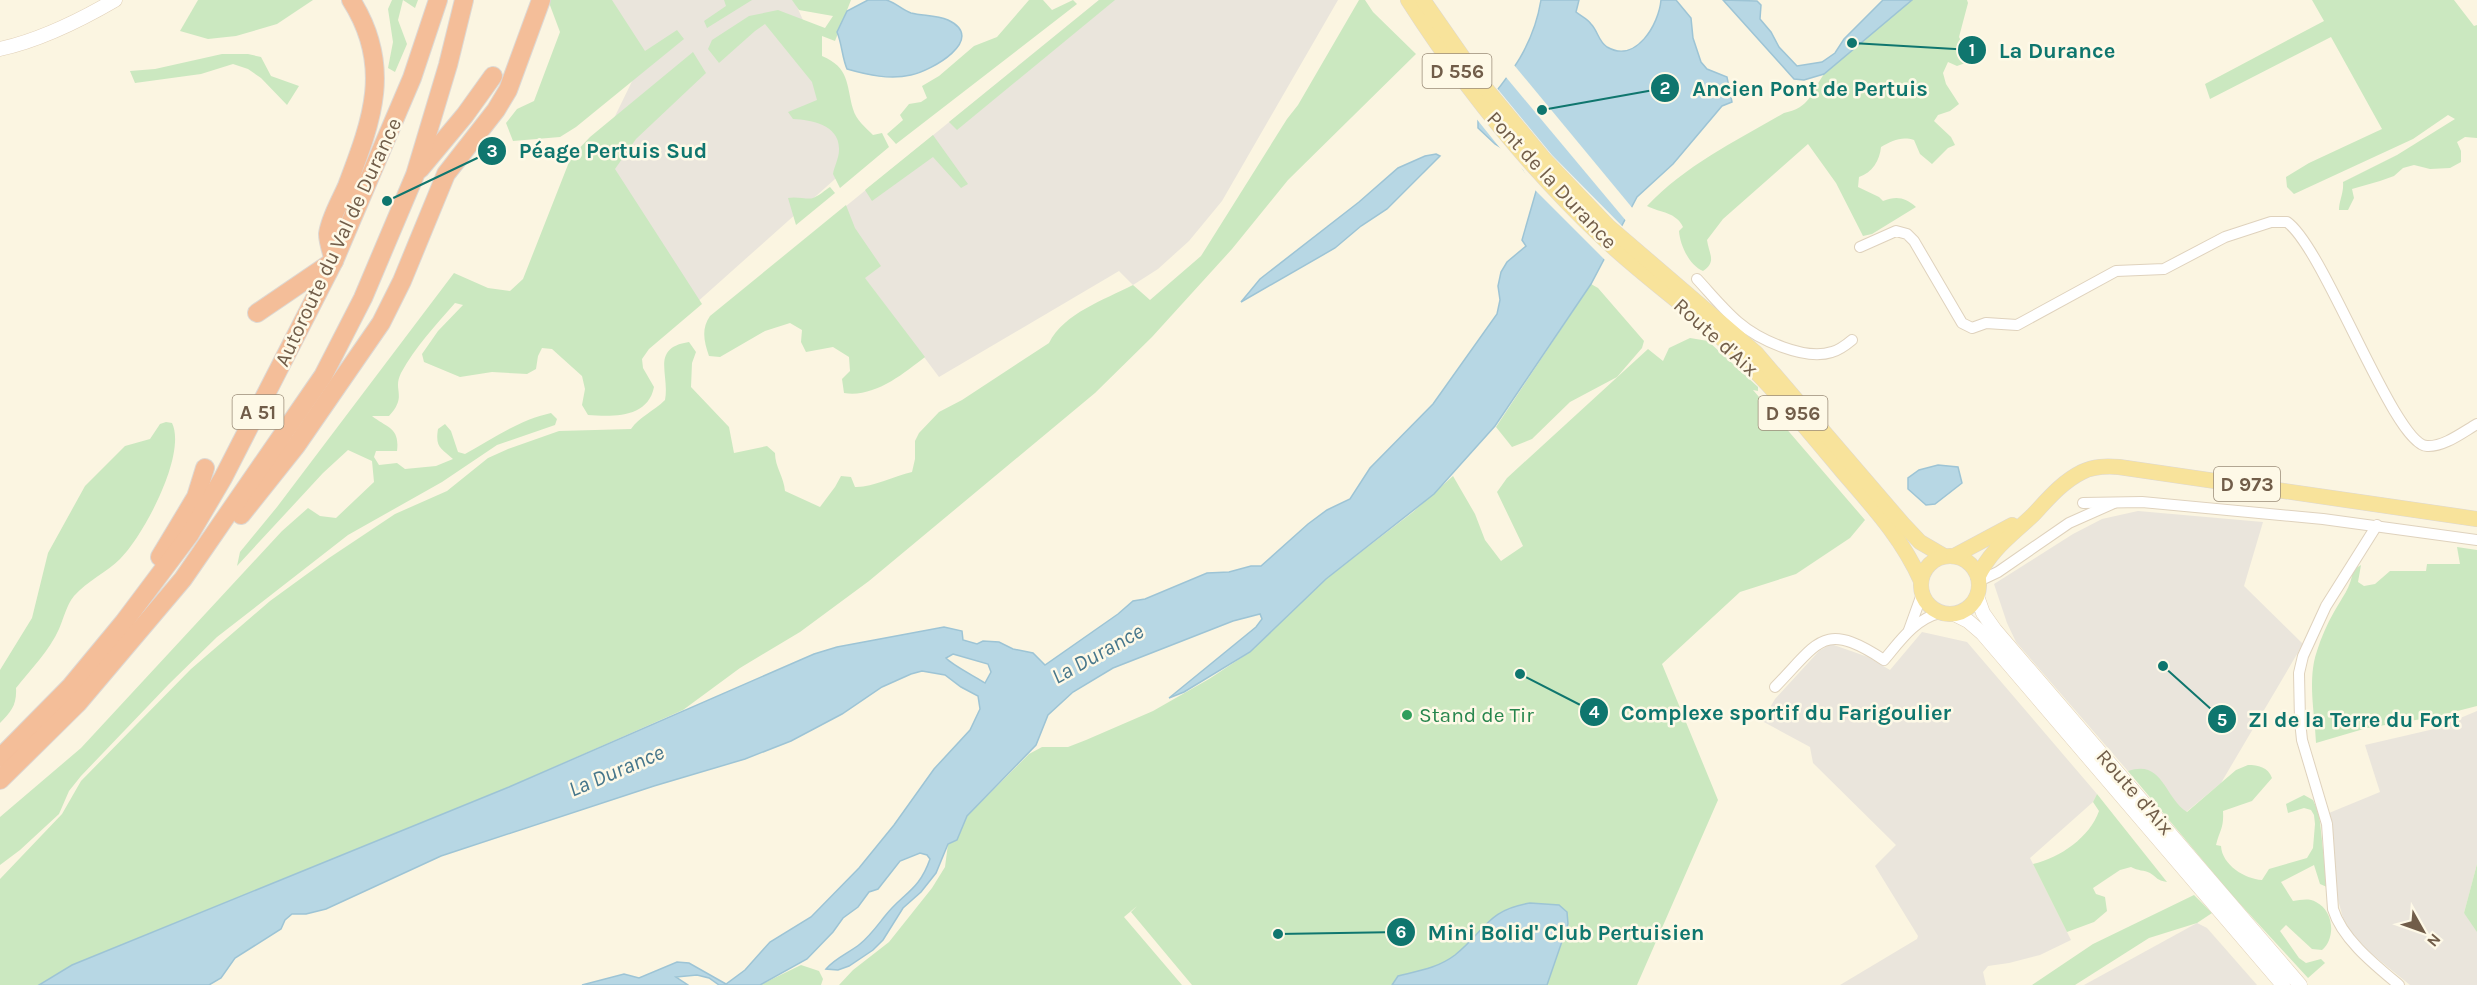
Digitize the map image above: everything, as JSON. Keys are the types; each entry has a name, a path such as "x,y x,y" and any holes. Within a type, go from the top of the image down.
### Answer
{"highway":[{"path":"257,313 333,261 328,233 371,122 376,91 376,74 370,48 360,17 351,0"},
{"name":"Autoroute du Val de Durance","path":"0,758 71,686 179,550 207,506 258,412 333,261 411,78 438,0"},
{"name":"Autoroute du Val de Durance","path":"0,780 78,703 183,579 322,376 363,298 415,175 448,65 464,0"},
{"path":"183,579 241,515 296,446 381,323 399,288 446,174 496,110 508,90 541,0"},
{"path":"415,175 465,115 493,76"},
{"path":"123,622 192,504 205,468"}],"main road":[{"path":"45,35 103,0"},
{"path":"0,49 45,35 115,0"},
{"name":"Pont de la Durance","path":"1408,0 1437,44 1515,135 1602,220 1642,264"},
{"name":"Pont de la Durance","path":"1423,0 1515,135"},
{"name":"Route d'Aix","path":"1642,264 1756,353 1920,542 1949,556"},
{"name":"Route d'Aix","path":"1642,264 1761,377 1884,520 1907,552 1921,588"},
{"name":"D 973","path":"1978,585 1985,563 1999,545 2072,478 2096,467 2107,466 2320,494 2477,519"},
{"name":"D 973","path":"1949,556 2033,514"},
{"path":"1949,556 1966,560 1978,585 1968,608 1947,613 1929,606 1921,588 1922,574 1931,562 1949,556"},
{"name":"Route d'Aix","path":"1978,585 1983,613 1995,630 2300,985"},
{"name":"Route d'Aix","path":"1947,613 1968,621 1982,633 2283,985"}],"street":[{"path":"1860,247 1896,231 1907,234 1914,241 1962,324 1972,328 1992,323 2012,326 2116,271 2164,269 2226,237 2271,222 2284,221 2295,229 2312,255 2395,411 2414,440 2427,446 2437,445 2477,424"},
{"path":"1697,279 1739,323 1770,342 1797,351 1818,354 1832,352 1852,340"},
{"path":"1978,585 2069,524 2120,501"},
{"name":"D 973","path":"2083,503 2120,501 2377,525 2477,540"},
{"path":"2377,525 2326,606 2303,656 2299,673 2300,721 2304,753 2327,824 2333,909 2336,919 2359,947 2399,985"},
{"path":"1907,633 1921,588"},
{"path":"1775,687 1823,640 1844,639 1884,660 1907,633 1926,617 1947,613"}],"shaded area":[{"path":"601,0 794,0 863,154 695,304 599,149 639,67"},
{"path":"1099,0 1338,0 1222,201 1189,241 1158,269 1133,285 1119,271 939,377 824,224"},
{"path":"2138,511 2263,522 2244,586 2303,644 2221,783 2173,823 2016,642 1994,584 2073,534 2102,519"},
{"path":"1922,632 1967,642 2097,794 2093,802 2030,858 2071,940 2040,955 1988,966 1983,972 1986,985 1840,985 1917,939 1918,936 1875,866 1896,845 1813,763 1810,747 1762,721 1775,699 1819,651 1831,644 1868,657 1890,670"},
{"path":"2477,711 2477,864 2464,913 2477,926 2477,985 2410,985 2368,951 2352,934 2343,918 2337,896 2329,813 2380,792 2365,745 2434,729"},
{"path":"2197,923 2207,928 2257,985 2084,985"}],"green space":[{"path":"198,0 313,0 277,24 236,36 208,39 180,31"},
{"path":"392,0 403,0 398,20 407,44 395,72 388,68 393,42 388,9"},
{"path":"403,0 418,0 415,8"},
{"path":"548,0 612,0 645,51 677,30 684,39 576,127 560,137 513,141 506,123 517,109 534,101 560,32"},
{"path":"724,0 752,0 707,28 704,21 726,6"},
{"path":"792,0 851,0 835,41 822,36 822,56 842,71 854,113 859,120 873,135 882,133 889,147 840,188 833,174 839,150 835,135 824,126 793,119 788,112 817,100 812,82 765,24 719,63 708,49 712,40 749,16 778,10 825,28 833,16 799,10"},
{"path":"1029,0 1043,0 1052,10 1073,0 1077,4 896,144 887,134 903,120 900,115 909,104 921,102 927,98 922,86 939,76 974,46 997,37"},
{"path":"1099,0 1115,0 957,130 949,122"},
{"path":"1359,0 1365,0 1373,12 1416,54 1288,180 1232,249 1152,337 1095,393 869,581 800,632 740,668 683,710 509,787 72,965 39,985 0,985 0,879 62,814 81,781 191,669 270,601 329,558 395,514 447,491 488,458 508,449 559,431 631,429 665,400 664,364 666,356 677,345 689,342 696,352 692,363 691,387 729,427 734,453 767,446 775,453 785,491 820,507 841,476 851,477 855,487 861,487 912,472 915,441 919,433 939,412 962,400 1049,343 1064,323 1086,308 1133,285 1150,300 1201,256 1298,105"},
{"path":"1912,0 1967,0 1968,3 1959,37 1967,52 1968,62 1957,66 1948,62 1943,73 1946,84 1959,104 1950,111 1938,115 1934,121 1951,137 1955,145 1948,148 1932,164 1920,154 1914,140 1893,141 1881,147 1874,165 1859,177 1858,187 1883,201 1900,198 1916,207 1872,234 1863,236 1836,183 1808,144 1723,219 1707,240 1711,261 1707,268 1703,271 1693,264 1681,242 1679,231 1683,227 1680,222 1672,216 1647,206 1678,178 1712,155 1784,113 1800,107 1812,94 1824,74"},
{"path":"2312,0 2454,0 2474,26 2477,25 2477,138 2465,137 2457,142 2461,151 2461,162 2450,168 2430,169 2414,165 2403,168 2394,176 2352,189 2354,198 2348,210 2339,210 2343,182 2397,155 2455,119 2448,115 2413,139 2294,194 2287,187 2286,177 2309,163 2382,129 2331,37 2210,99 2205,84 2324,21"},
{"path":"693,52 706,73 636,139 615,169 702,304 649,349 642,359 643,368 654,387 645,405 637,410 618,415 588,415 582,405 585,389 582,376 552,349 542,348 536,369 527,374 492,372 460,377 424,362 422,354 438,331 463,305 455,303 419,345 401,373 398,384 399,398 395,409 389,416 372,416 391,429 397,443 397,451 376,451 374,457 379,465 397,463 405,469 436,466 453,459 440,447 437,440 438,429 445,424 451,431 458,452 465,454 506,430 539,416 551,413 557,419 555,425 497,445 442,482 348,535 217,637 81,776 69,791 59,814 0,865 0,817 81,748 282,531 308,508 320,516 336,518 374,482 372,461 348,450 323,473 237,566 240,552 277,507 454,273 488,288 510,291 523,279 571,157 590,137"},
{"path":"222,54 248,54 261,57 271,76 299,86 287,105 261,78 248,69 233,64 201,74 135,83 130,71 155,69"},
{"path":"933,135 968,184 961,188 933,157 872,201 865,190"},
{"path":"830,187 835,193 796,225 788,198 813,198"},
{"path":"846,205 855,228 881,266 865,278 925,357 888,383 855,394 844,393 842,379 850,371 849,357 833,347 806,352 801,342 802,330 790,323 765,331 720,357 709,356 704,335 710,316"},
{"path":"1591,284 1598,288 1644,341 1642,348 1617,377 1570,402 1532,439 1512,447 1496,427"},
{"path":"1690,338 1708,341 1758,387 1758,391 1753,390 1865,520 1850,538 1796,574 1740,592 1662,664 1718,800 1637,985 1192,985 1131,912 1137,906 1124,917 1182,985 839,985 853,970 889,942 932,888 945,867 948,844 957,840 967,816 1029,754 1042,747 1068,747 1086,740 1153,711 1209,679 1250,652 1326,579 1413,512 1453,476 1475,514 1485,540 1501,561 1523,546 1497,492 1507,478 1648,349 1663,361 1669,348"},
{"path":"172,423 175,437 174,454 161,494 151,514 130,548 120,559 74,596 55,637 16,688 12,708 0,723 0,670 32,618 48,553 85,486 125,446 150,439 160,424"},
{"path":"2457,547 2477,550 2477,706 2434,717 2367,728 2316,743 2312,697 2314,662 2324,631 2348,587 2353,570 2361,565 2358,582 2364,586 2375,584 2390,571 2426,571 2427,564 2460,564"},
{"path":"2248,765 2262,767 2272,778 2252,801 2223,811 2222,825 2216,845 2221,846 2225,859 2236,870 2249,877 2262,880 2269,869 2307,858 2313,848 2314,815 2311,810 2304,808 2288,813 2286,804 2304,795 2313,800 2319,813 2327,887 2320,884 2314,865 2281,882 2293,901 2316,902 2322,906 2330,918 2330,939 2322,950 2312,949 2286,925 2280,931 2299,958 2306,963 2321,959 2325,963 2308,978 2231,894 2128,771 2149,770 2162,781 2173,798 2187,812 2236,770"},
{"path":"2097,794 2167,882 2159,880 2148,872 2131,867 2120,870 2093,888 2096,894 2105,897 2107,911 2094,922 2067,932 2033,864 2053,857 2081,838 2099,811 2093,802"},
{"path":"2477,864 2477,932 2464,913"},
{"path":"2194,895 2212,913 2197,923 2149,938 2075,985 2032,985 2093,944"},
{"path":"801,965 819,971 823,979 821,985 760,985"}],"water":[{"path":"868,0 886,0 911,13 948,20 959,28 962,36 959,45 942,61 911,75 887,77 847,69 837,32 847,11"},
{"name":"La Durance","path":"1541,0 1579,0 1576,12 1590,22 1604,45 1618,51 1627,50 1636,46 1651,30 1661,0 1676,0 1691,18 1693,38 1701,62 1707,69 1727,77 1732,102 1722,106 1673,164 1637,197 1591,284 1495,426 1434,494 1326,579 1250,652 1184,692 1169,698 1256,627 1262,619 1260,614 1233,621 1113,668 1073,692 1048,715 1036,745 967,816 957,840 948,844 936,873 921,892 903,908 883,940 873,950 849,966 838,970 826,969 864,941 892,908 916,885 926,870 930,859 927,855 920,853 900,861 878,889 869,892 858,907 843,918 807,959 760,985 719,985 709,978 697,975 676,977 688,985 582,985 624,974 639,978 677,962 689,963 726,984 745,970 770,942 811,917 859,868 894,825 934,769 970,730 980,709 978,696 945,675 922,671 911,674 882,687 842,714 791,741 745,759 654,786 441,856 326,909 306,914 292,914 285,920 281,929 235,958 221,978 209,985 39,985 72,965 509,787 814,654 837,647 944,627 962,631 963,640 977,644 983,641 999,642 1013,649 1033,653 1045,665 1133,601 1145,599 1207,573 1229,572 1251,566 1261,566 1308,524 1327,510 1350,499 1370,468 1433,404 1497,314 1501,272 1507,262 1526,246 1522,240 1537,188 1513,155 1495,144 1478,128 1478,114 1518,62 1537,17","holes":["953,654 988,664 991,672 985,683 946,658"]},
{"path":"1723,0 1757,1 1761,5 1760,19 1771,32 1779,47 1797,66 1822,62 1835,53 1844,39 1883,0 1912,0 1824,74 1804,80 1794,79"},
{"path":"1436,154 1440,156 1387,209 1361,226 1335,248 1241,302 1260,279 1359,202 1398,168 1425,156"},
{"path":"1938,465 1958,467 1962,483 1935,504 1926,505 1908,489 1908,478 1919,470"},
{"path":"1530,903 1559,905 1567,912 1568,924 1547,985 1392,985 1398,976 1442,963 1455,955 1496,916 1516,906"}],"pier":[{"path":"1514,65 1634,210 1627,222 1505,76"},
{"path":"1496,87 1552,155 1624,228 1606,261 1534,189 1523,170 1504,153 1475,117"}],"place":[{"name":"La Durance","path":"1852,43"},
{"name":"Ancien Pont de Pertuis","path":"1542,110"},
{"name":"Péage Pertuis Sud","path":"387,201"},
{"name":"ZI de la Terre du Fort","path":"2163,666"},
{"name":"Complexe sportif du Farigoulier","path":"1520,674"},
{"name":"Stand de Tir","path":"1407,715"},
{"name":"Mini Bolid' Club Pertuisien","path":"1278,934"}]}
